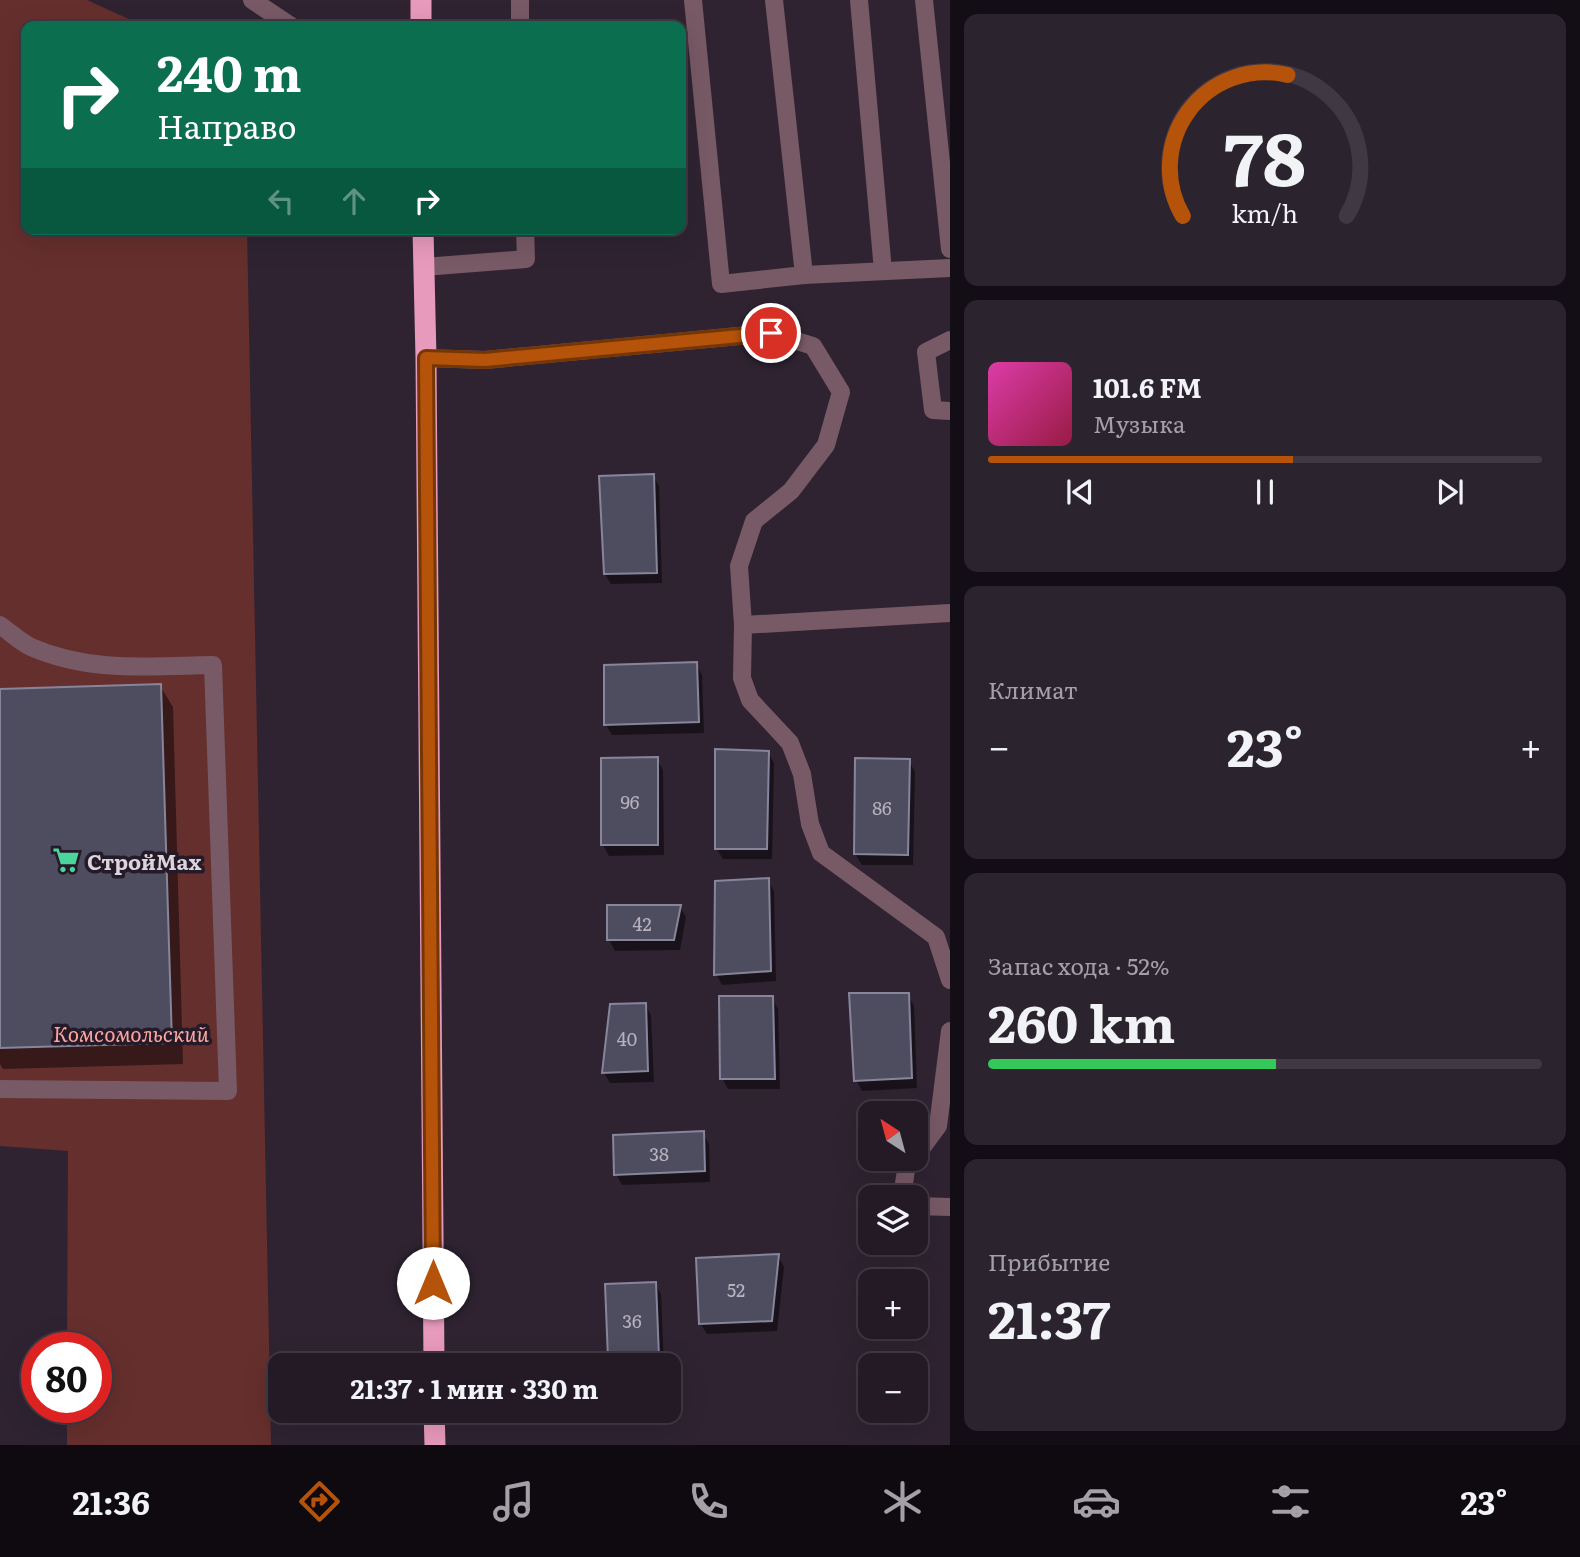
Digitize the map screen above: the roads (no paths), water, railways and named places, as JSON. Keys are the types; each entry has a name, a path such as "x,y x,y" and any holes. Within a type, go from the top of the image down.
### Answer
{"highway":[{"path":"421,0 421,21"},
{"path":"423,235 434,1353"},
{"path":"434,1423 435,1445"}],"street":[{"path":"252,0 284,21"},
{"path":"520,0 520,21"},
{"path":"693,0 721,284 804,275 950,268"},
{"path":"774,0 804,275"},
{"path":"859,0 883,271"},
{"path":"924,0 950,249"},
{"path":"424,267 526,259 525,235"},
{"path":"426,358 485,360 771,333 813,346 841,392 826,445 791,491 754,521 739,566 743,625 742,678 750,700 790,743 802,774 810,824 821,853 936,937 950,980"},
{"path":"950,340 926,352 933,410 950,411"},
{"path":"743,625 950,613"},
{"path":"0,625 28,646 58,657 106,667 213,665 228,1091 0,1088"},
{"path":"928,1140 938,1126 950,1031"},
{"path":"928,1206 950,1207"}],"place":[{"name":"СтройMax","path":"66,860"}],"park label":[{"name":"Комсомольский","path":"131,1032"}]}
